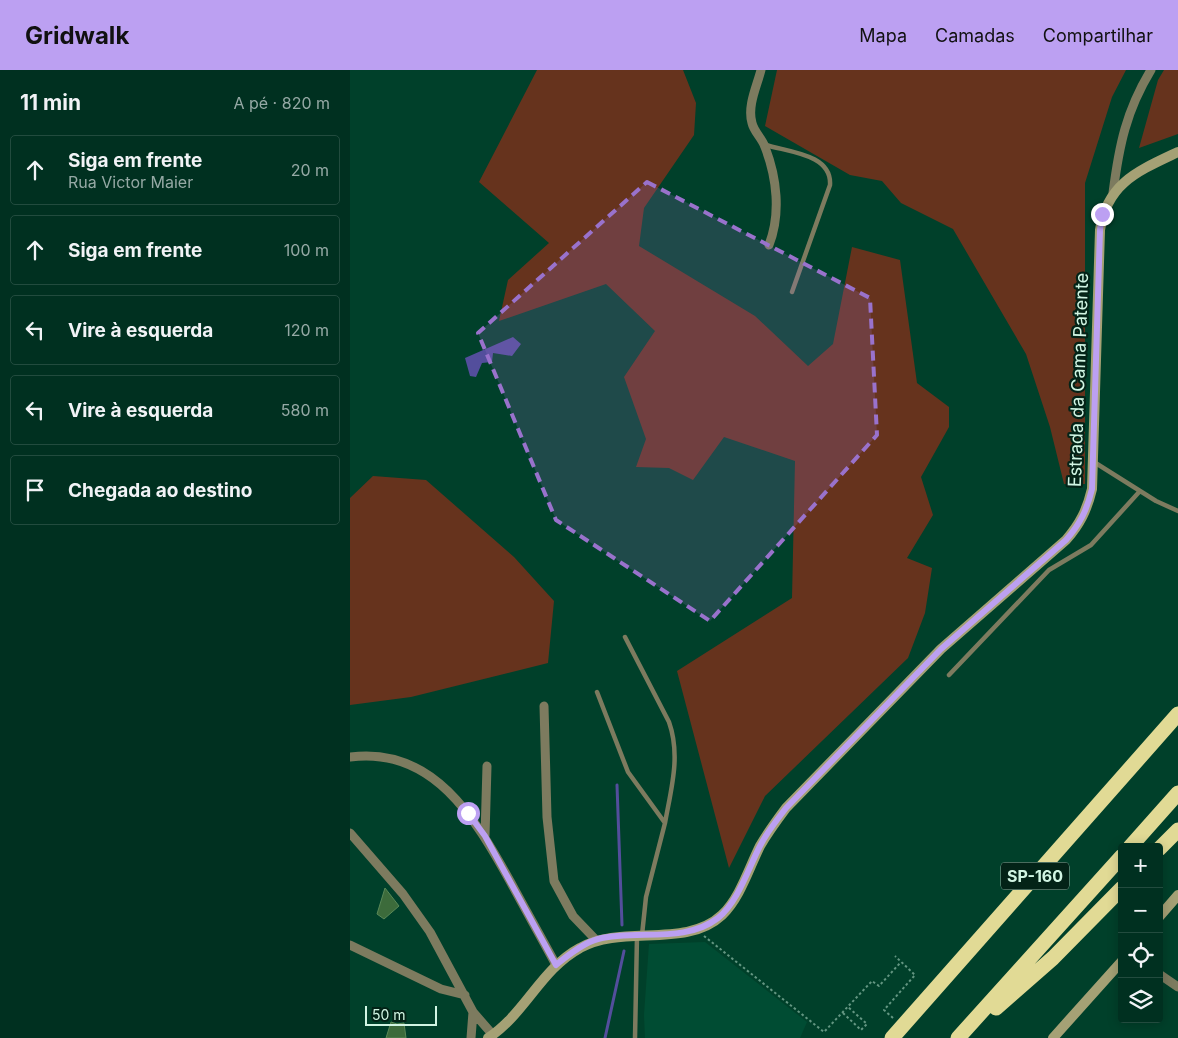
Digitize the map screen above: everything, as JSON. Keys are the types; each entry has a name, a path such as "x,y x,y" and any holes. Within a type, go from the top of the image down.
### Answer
{"highway":[{"name":"SP-160","path":"892,1038 1178,714"},
{"path":"1134,843 1178,793"},
{"path":"1163,845 1178,830"},
{"name":"SP-160","path":"958,1038 1118,860"},
{"path":"962,1038 1053,958 1118,892"}],"street":[{"path":"761,70 750,115 755,131 764,145 772,174 777,216 769,245"},
{"path":"1112,193 1122,134 1135,96 1151,70"},
{"name":"Estrada da Cama Patente","path":"491,1036 512,1019 556,965 580,948 596,940 639,935 683,933 715,921 726,910 766,835 786,808 941,649 1066,540 1080,523 1088,508 1094,462 1102,214 1112,193 1128,178 1178,152"},
{"path":"544,706 547,817 554,881 573,916 596,940"},
{"path":"350,757 386,756 405,762 430,776 451,794 485,836 556,965"},
{"path":"485,836 487,766"},
{"path":"350,833 380,866 424,924 473,1012 491,1036"},
{"path":"1163,913 1178,896"},
{"path":"350,945 441,990 465,995"},
{"path":"1053,1038 1118,965"},
{"path":"1163,977 1178,987"},
{"path":"471,1038 473,1012"}],"lane":[{"path":"764,145 816,159 824,164 831,177 830,185 792,292"},
{"path":"1094,462 1140,491 1178,510"},
{"path":"949,676 1049,570 1090,545 1140,491"},
{"path":"626,637 669,722 674,737 674,765 665,823 646,897 639,935 635,1038"},
{"path":"597,692 628,772 665,823"}],"path":[{"path":"700,928 704,936 824,1032 872,981 879,986 901,962"},
{"path":"895,956 915,975 884,1010 897,1021"},
{"path":"842,1013 861,1030 867,1024 848,1007"}],"highlighted area":[{"path":"647,182 870,298 877,435 710,621 556,520 478,333"}],"shaded area":[{"path":"537,70 683,70 696,103 694,135 644,208 639,246 755,316 808,366 833,344 852,247 900,260 917,383 949,407 949,427 921,477 933,515 907,558 932,568 925,613 908,658 765,796 729,868 677,671 792,598 795,461 724,437 693,480 669,468 636,467 646,439 624,377 655,331 606,284 499,321 508,280 549,243 479,182"},
{"path":"777,70 1126,70 1112,97 1085,183 1085,484 1064,484 1050,427 1026,354 953,229 901,203 882,181 850,175 765,126"},
{"path":"1164,70 1178,70 1178,134 1139,148 1158,80"},
{"path":"513,337 521,344 512,356 493,353 492,362 482,363 476,377 470,376 465,358"},
{"path":"373,476 426,480 514,557 554,601 548,663 411,697 350,705 350,498"},
{"path":"705,942 807,1022 800,1038 645,1038 644,1015 649,944"}],"building":[{"path":"385,888 399,906 384,919 377,914"},
{"path":"391,1022 397,1024 404,1023 406,1038 386,1038"}],"waterway":[{"path":"617,785 622,925"},
{"path":"605,1038 624,951"}],"route":[{"path":"468,813 485,836 556,965 568,955 596,940 613,936 683,933 707,925 720,917 734,898 766,835 786,808 941,649 1066,540 1080,523 1088,508 1092,489 1094,462 1102,214"}]}
